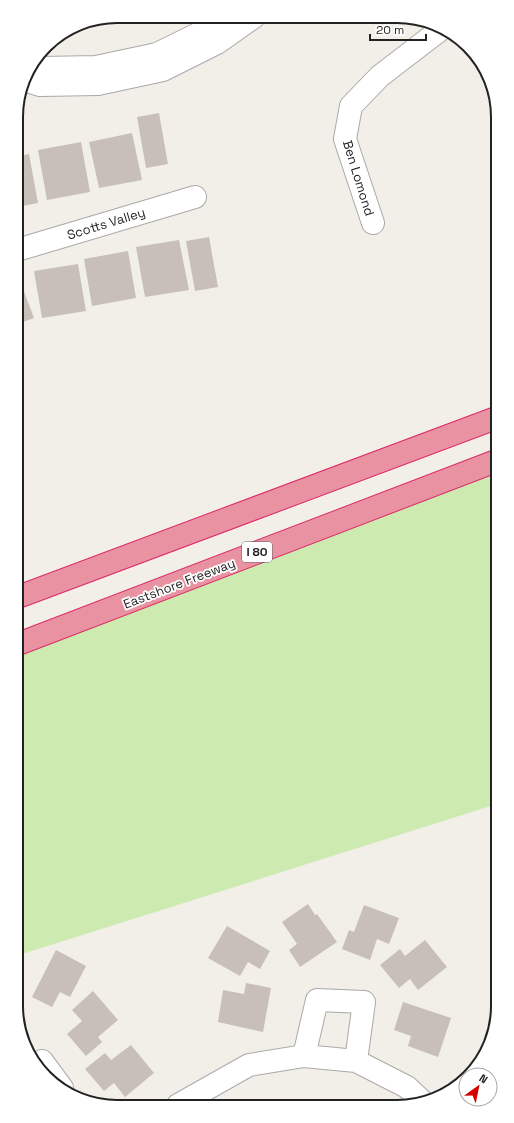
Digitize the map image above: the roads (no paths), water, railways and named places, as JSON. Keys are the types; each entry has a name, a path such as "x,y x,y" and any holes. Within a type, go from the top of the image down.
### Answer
{"highway":[{"path":"23,595 491,420"},
{"name":"Eastshore Freeway","path":"23,642 491,463"}],"street":[{"path":"38,67 42,68 96,67 157,54 208,29 216,23"},
{"path":"30,82 40,85 98,84 163,70 216,43 245,23"},
{"name":"Ben Lomond","path":"373,223 345,140 351,106 380,76 437,32"},
{"name":"Scotts Valley","path":"23,248 195,197"},
{"path":"304,1056 317,1000 364,1002 356,1061"},
{"path":"187,1100 249,1065 304,1056 356,1061 407,1087 418,1098"},
{"path":"41,1062 51,1073"}]}
